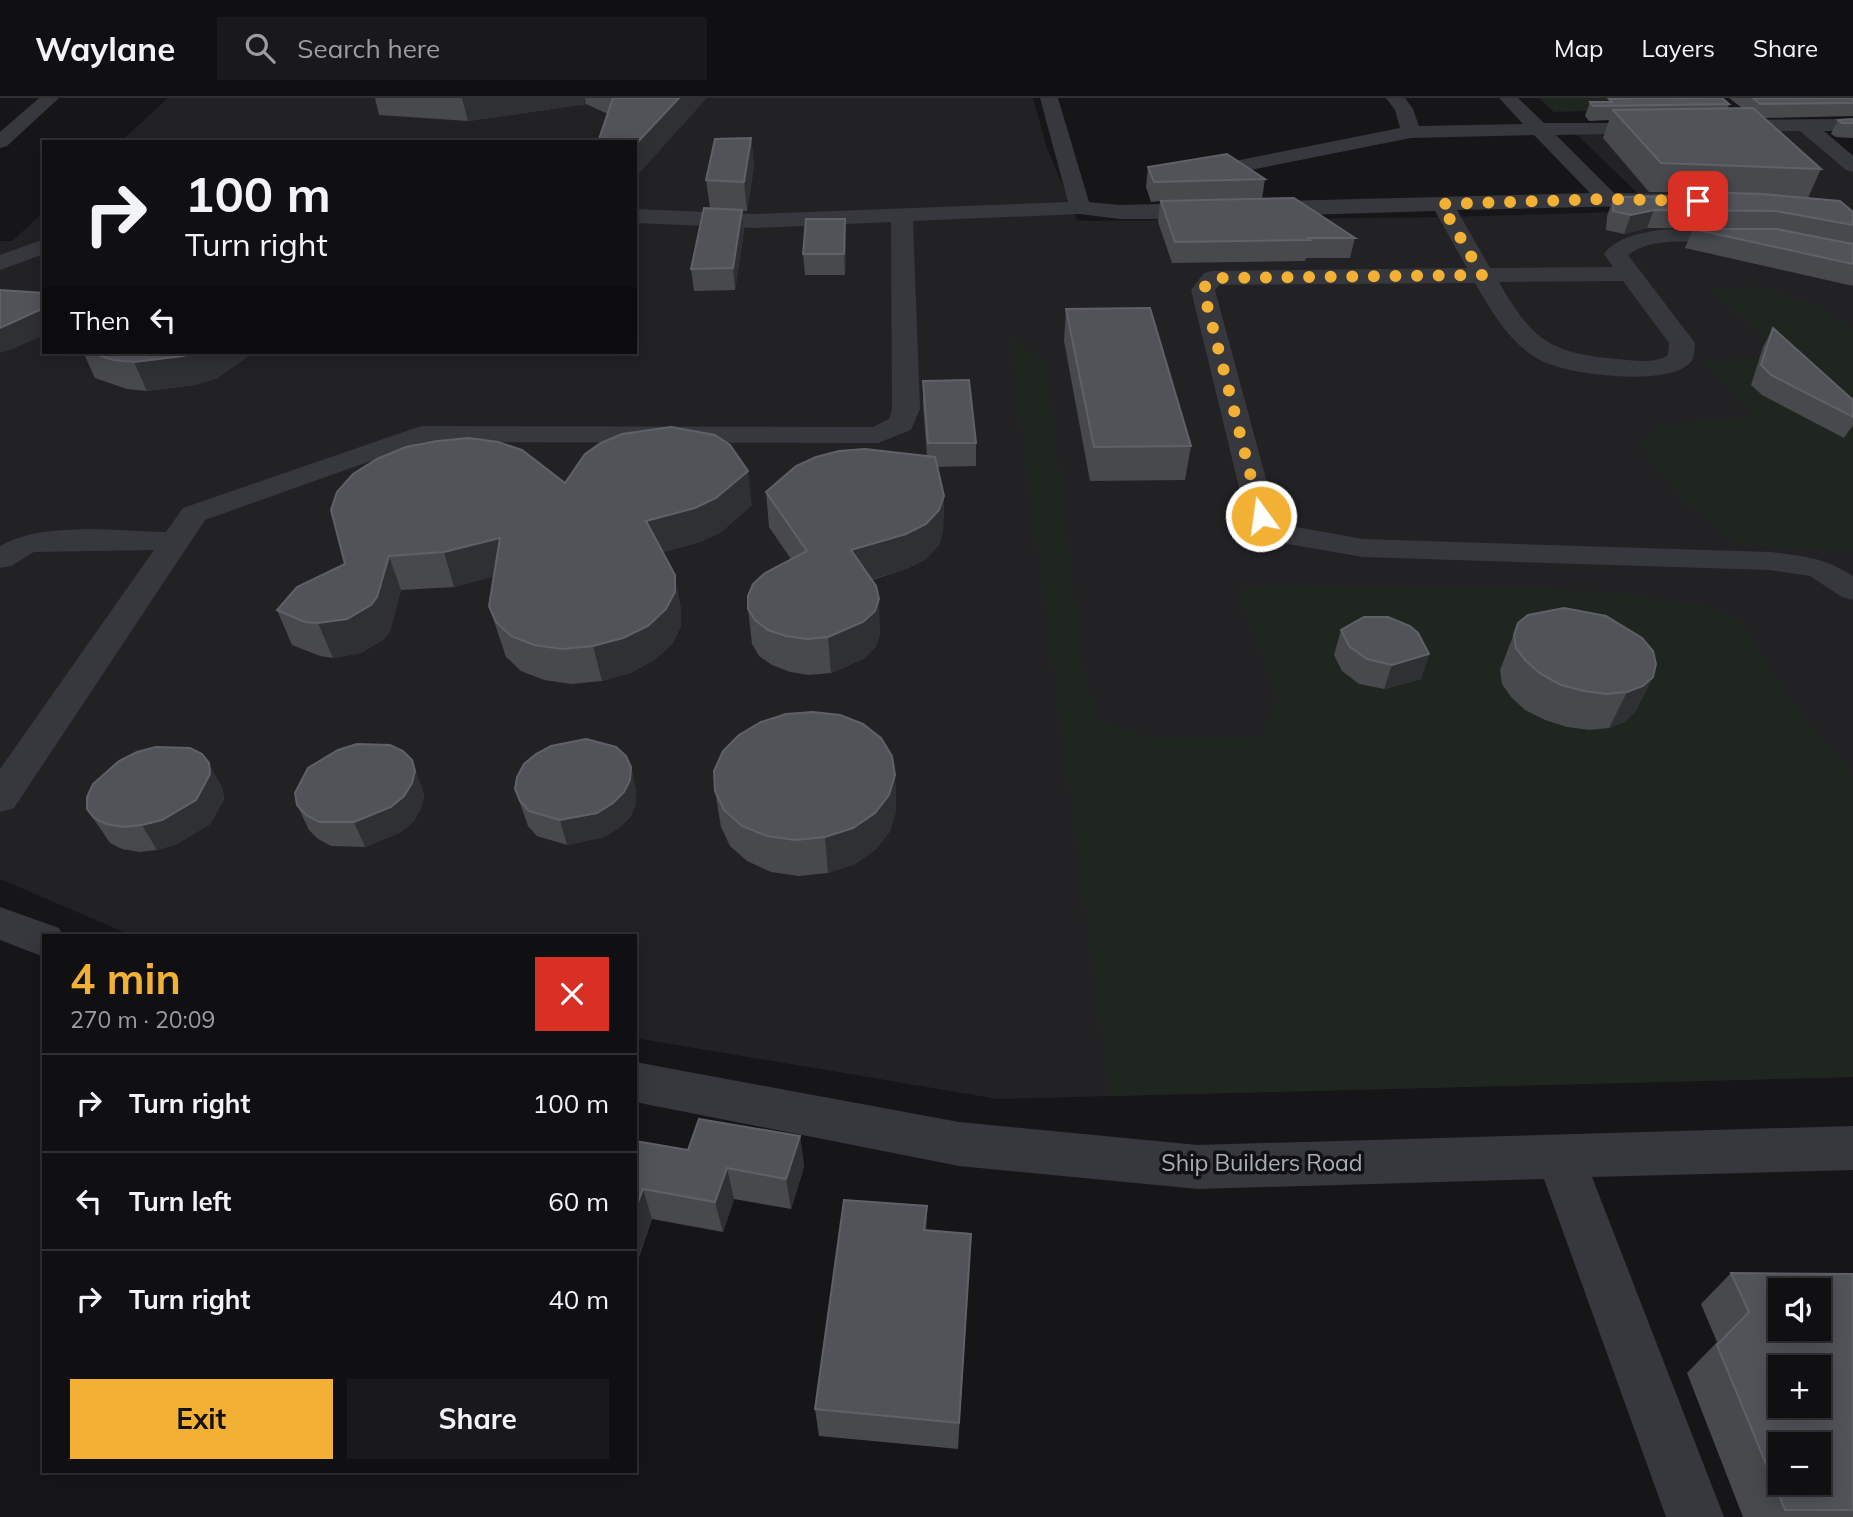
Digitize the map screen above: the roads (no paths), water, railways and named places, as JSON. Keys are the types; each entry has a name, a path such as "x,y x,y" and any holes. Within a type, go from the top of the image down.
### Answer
{"street":[{"path":"0,142 50,98"},
{"path":"1049,98 1080,208"},
{"path":"1395,98 1404,109 1411,132"},
{"path":"1508,98 1608,199"},
{"path":"1699,127 1853,125"},
{"path":"1806,126 1853,166"},
{"path":"1240,166 1411,132 1672,127"},
{"path":"637,216 755,221 1080,208 1158,212 1608,199 1683,200"},
{"path":"1441,204 1482,275 1527,340 1550,355 1582,363 1641,369 1671,366 1681,358 1682,343 1615,254 1624,244 1647,238 1767,239"},
{"path":"0,798 194,514 421,434 878,435 901,424 906,409 902,215"},
{"path":"0,263 42,247"},
{"path":"1628,274 1212,278 1203,289 1261,516 1287,535 1363,548 1770,561 1819,568 1853,590"},
{"path":"0,559 27,543 69,540 176,541"},
{"path":"0,923 42,939"},
{"name":"Ship Builders Road","path":"637,1082 958,1144 1198,1167 1853,1149"},
{"path":"1560,1157 1695,1517"}]}
